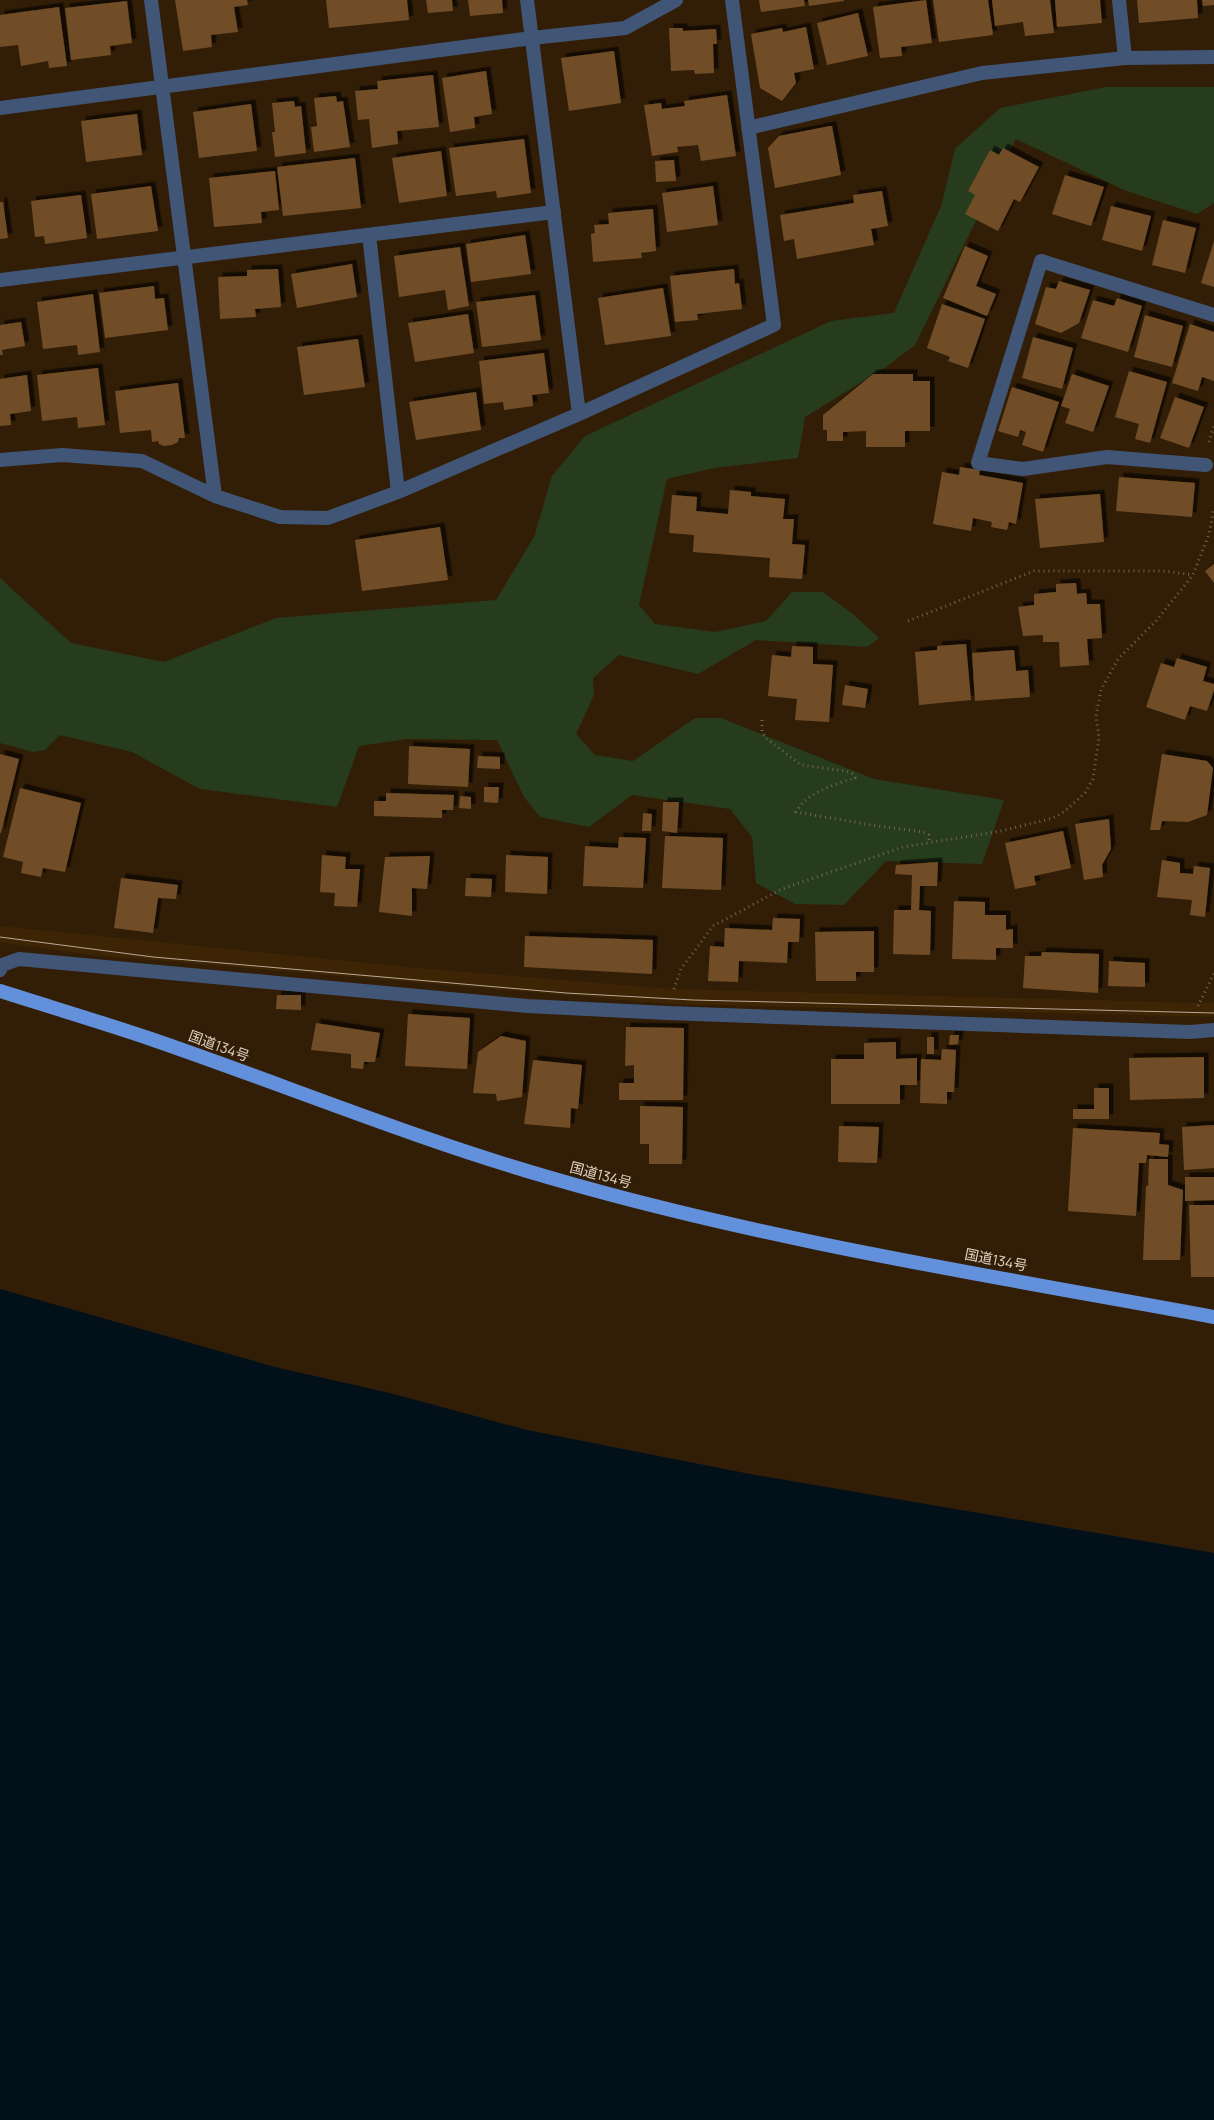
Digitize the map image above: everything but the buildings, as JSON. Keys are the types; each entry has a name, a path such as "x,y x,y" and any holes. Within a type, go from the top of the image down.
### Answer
{"highway":[{"name":"国道134号","path":"0,991 149,1038 417,1136 551,1178 685,1214 849,1249 1214,1317"}],"street":[{"path":"151,0 215,496"},
{"path":"527,0 579,414"},
{"path":"0,108 532,38 625,28 676,0"},
{"path":"0,460 62,455 142,461 215,496 280,517 328,518 398,492 579,414 774,325 732,0"},
{"path":"1119,0 1125,58"},
{"path":"748,128 982,73 1125,58 1214,57"},
{"path":"0,280 554,212"},
{"path":"369,234 398,492"},
{"path":"1206,465 1107,457 1023,469 978,463 1040,261 1214,315"},
{"path":"0,970 2,965 19,959 527,1006 667,1013 1190,1032 1214,1030"}],"path":[{"path":"667,1013 681,969 713,926 782,890 903,847 929,841 1001,832 1053,818 1085,792 1093,779 1096,762 1099,737 1096,716 1101,690 1118,659 1156,621 1193,575 1209,534 1214,508"},
{"path":"908,621 1034,571 1165,571 1193,575"},
{"path":"762,720 762,732 767,739 801,764 846,771 853,774 855,778 821,791 800,805 796,812 923,832 929,835 929,841"},
{"path":"1190,1032 1196,1012 1214,973"}],"shaded area":[{"path":"0,926 418,968 674,989 1214,1002 1214,1017 669,1004 91,955 0,942"},
{"path":"0,1289 275,1367 390,1393 527,1430 750,1474 1214,1553 1214,2120 0,2120"}],"green space":[{"path":"1106,87 1214,87 1214,203 1197,214 1124,190 1016,139 915,345 886,367 805,417 798,458 714,468 667,479 639,605 655,624 715,632 766,621 792,592 823,592 854,615 879,638 867,647 756,640 698,674 619,655 593,678 594,695 576,734 595,755 633,761 695,718 721,718 874,779 1004,800 982,864 886,861 844,905 795,904 756,883 752,837 730,809 632,795 589,827 540,817 524,797 497,740 408,739 359,746 337,807 200,789 132,752 60,735 45,750 33,752 0,743 0,578 71,643 164,662 276,618 496,600 534,537 552,476 585,436 831,321 894,313 941,206 955,149 1000,108"}],"tram line":[{"path":"0,937 153,957 566,993 693,1000 1214,1013"}]}
